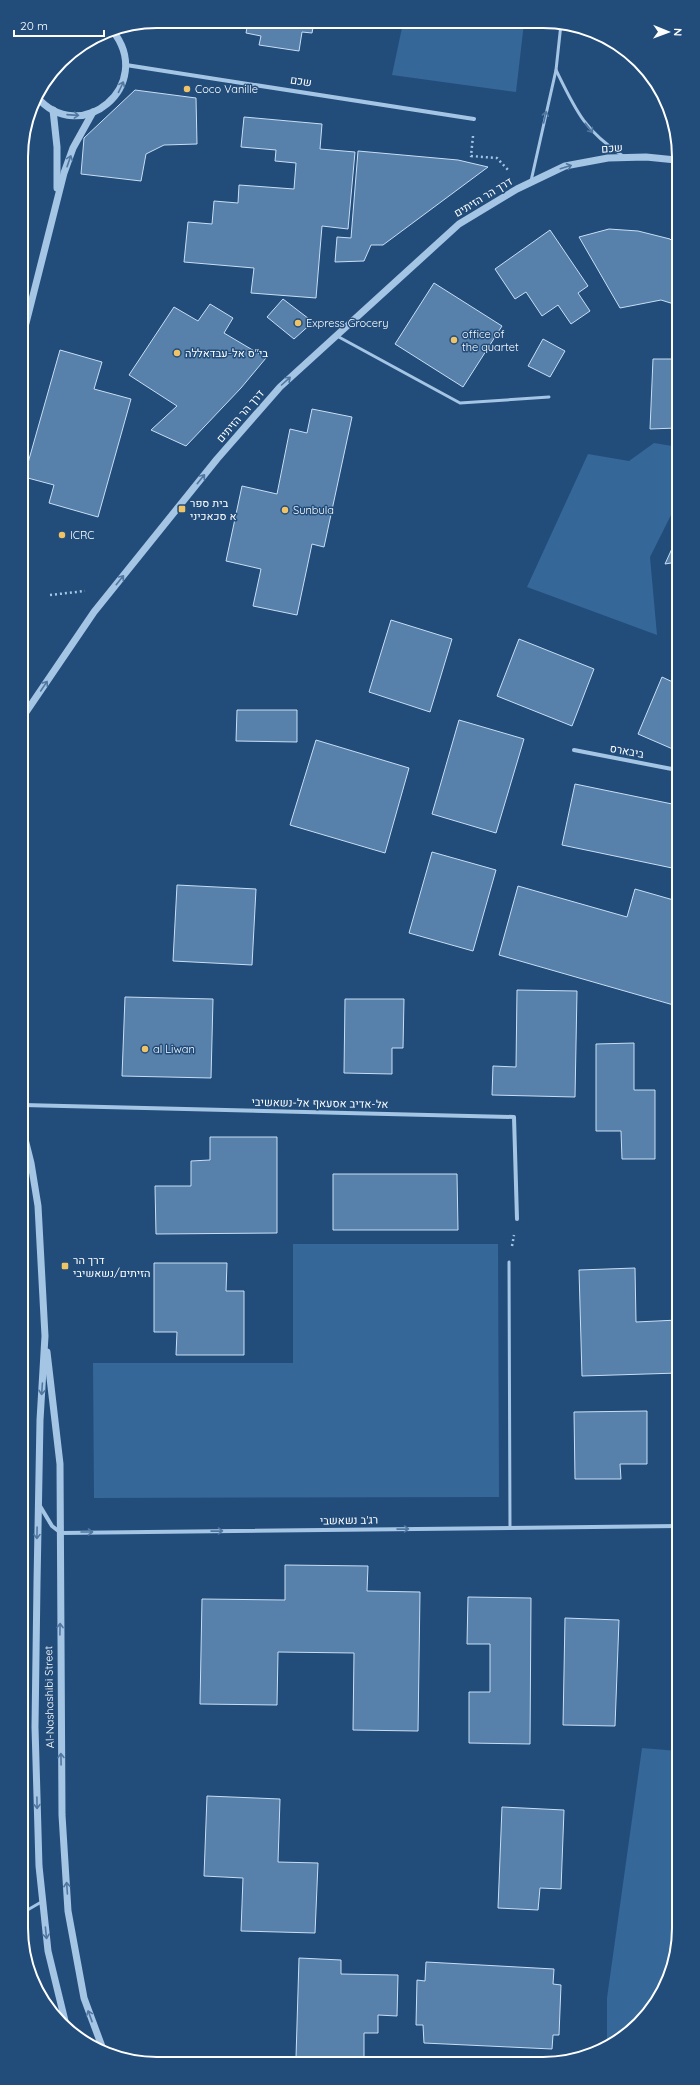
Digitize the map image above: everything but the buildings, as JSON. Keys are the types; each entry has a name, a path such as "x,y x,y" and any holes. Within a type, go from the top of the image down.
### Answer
{"street":[{"path":"41,100 53,110 77,115 93,112 106,105 117,94 124,80 126,65 124,50 115,35"},
{"name":"שכם","path":"126,65 474,119"},
{"path":"53,110 57,147 58,198"},
{"path":"28,316 58,198 73,148 93,112"},
{"name":"שכם","path":"530,182 565,166 608,158 646,157 672,160"},
{"name":"דרך הר הזיתים","path":"28,709 94,612 217,459 280,387 459,224 530,182"},
{"name":"ביבארס","path":"574,750 672,769"},
{"name":"אל-אדיב אסעאף אל-נשאשיבי","path":"28,1105 514,1117 517,1219"},
{"name":"Al-Nashashibi Street","path":"28,1151 38,1206 45,1336 60,1464 62,1815 68,1911 84,1998 101,2044"},
{"name":"Al-Nashashibi Street","path":"45,1336 40,1420 35,1727 39,1866 48,1951 64,2017"},
{"path":"38,1500 44,1515 52,1526 61,1533"},
{"name":"רג'ב נשאשבי","path":"61,1533 672,1526"}],"lane":[{"path":"530,182 556,70 560,29"},
{"path":"556,70 574,106 588,128 602,142 625,158"},
{"path":"336,336 460,403 549,397"},
{"path":"509,1262 510,1528"},
{"path":"28,1910 43,1901"}],"path":[{"path":"474,119 471,156 497,158 510,173"},
{"path":"50,595 86,591"},
{"path":"509,1262 517,1219"}],"shaded area":[{"path":"402,28 523,28 516,92 392,75"},
{"path":"654,443 672,446 672,513 650,557 657,635 527,587 588,454 629,461"},
{"path":"293,1244 498,1244 499,1497 94,1498 93,1363 293,1363"},
{"path":"642,1748 672,1750 672,1937 668,1962 655,1993 645,2007 628,2025 607,2040 607,1998"}],"place":[{"name":"Coco Vanille","path":"187,89"},
{"name":"Express Grocery","path":"298,323"},
{"name":"office of the quartet","path":"454,340"},
{"name":"בי\"ס אל-עבדאללה","path":"177,353"},
{"name":"בית ספר א סכאכיני","path":"182,509"},
{"name":"Sunbula","path":"285,510"},
{"name":"ICRC","path":"62,535"},
{"name":"al Liwan","path":"145,1049"},
{"name":"דרך הר הזיתים/נשאשיבי","path":"65,1266"}]}
